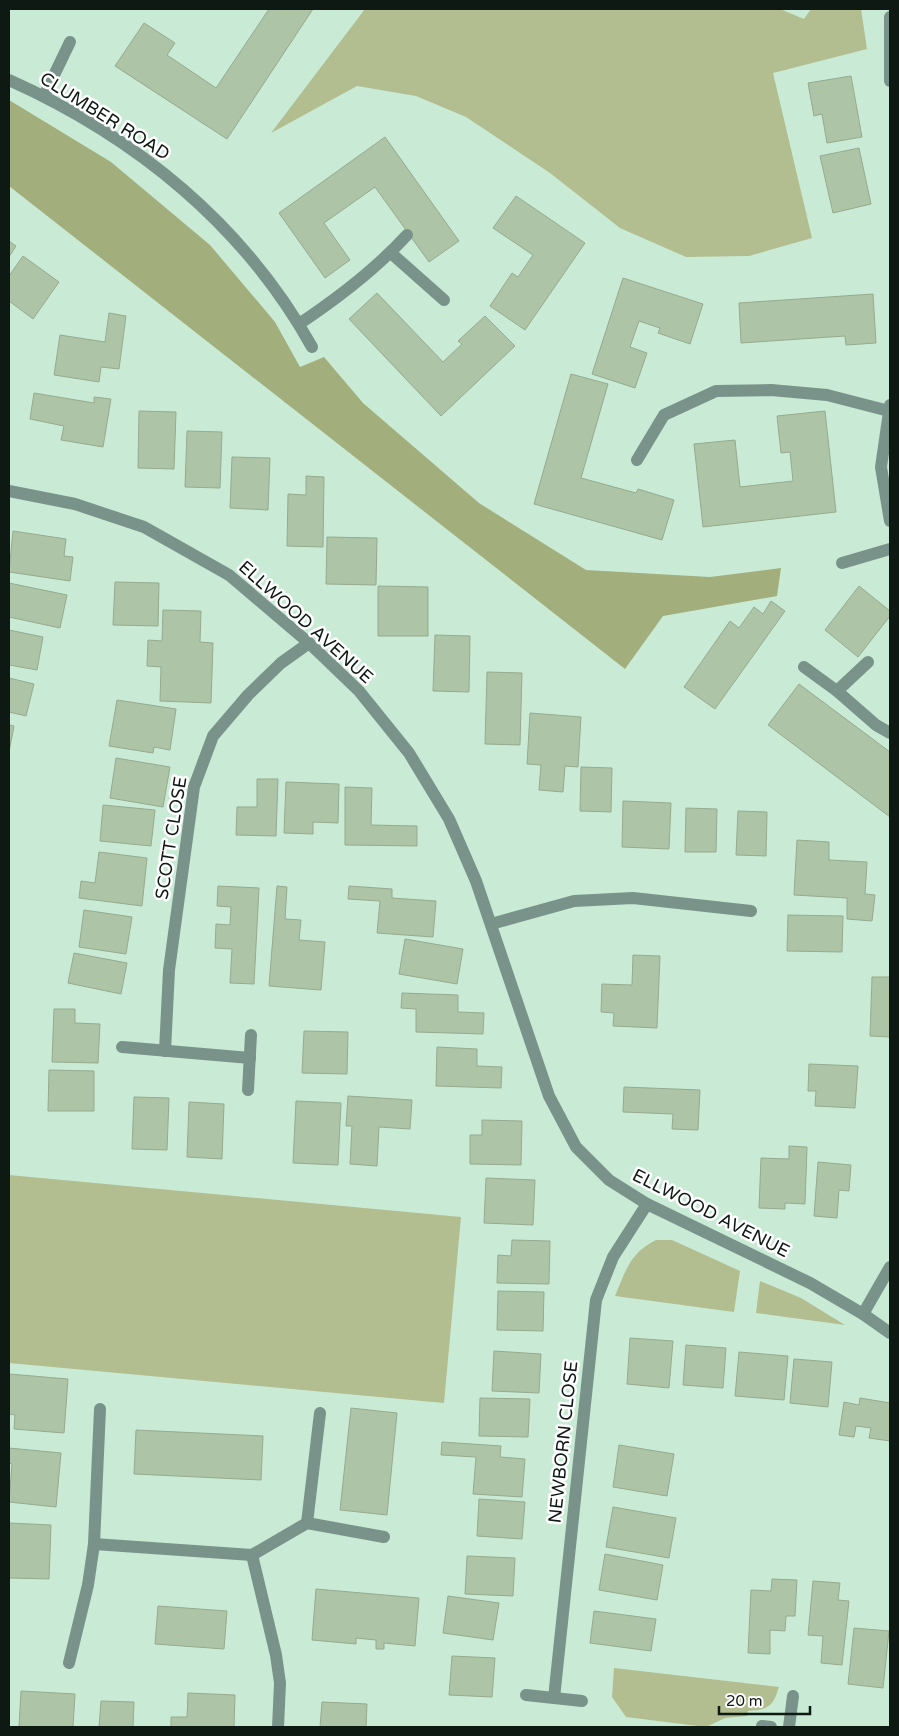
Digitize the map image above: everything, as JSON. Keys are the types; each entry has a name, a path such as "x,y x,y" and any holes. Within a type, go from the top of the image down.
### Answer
{"street":[{"path":"890,17 890,81"},
{"path":"44,96 70,42"},
{"name":"CLUMBER ROAD","path":"9,80 44,96 133,150 189,192 223,226 256,264 299,324 312,348"},
{"path":"299,324 338,298 391,253 407,235"},
{"path":"391,253 444,300"},
{"path":"637,460 664,415 716,391 771,390 827,395 890,408 881,467 890,521"},
{"name":"ELLWOOD AVENUE","path":"9,492 75,504 144,527 230,574 309,643 359,691 409,753 449,819 476,881 549,1096 576,1147 609,1180 648,1204 810,1283 864,1314 890,1333"},
{"path":"842,563 890,550"},
{"name":"SCOTT CLOSE","path":"165,1051 169,970 194,787 213,736 248,695 281,663 309,643"},
{"path":"838,691 868,662"},
{"path":"804,667 838,691 876,725 890,733"},
{"path":"490,924 574,901 584,900 633,898 751,911"},
{"path":"248,1090 251,1035"},
{"path":"122,1047 250,1058"},
{"name":"NEWBORN CLOSE","path":"554,1698 596,1300 613,1257 648,1204"},
{"path":"864,1314 890,1267"},
{"path":"69,1663 88,1585 94,1544 100,1409"},
{"path":"307,1524 320,1413"},
{"path":"94,1544 252,1555 307,1524 384,1537"},
{"path":"252,1555 279,1674 278,1727"},
{"path":"526,1695 582,1701"},
{"path":"789,1727 793,1696"}],"green space":[{"path":"365,9 780,9 804,19 811,9 861,9 867,49 773,73 812,238 749,256 686,257 620,228 550,173 466,117 416,96 357,86 271,133"},
{"path":"9,100 111,162 210,245 275,322 300,367 324,357 363,403 479,503 586,570 710,577 781,568 777,596 663,616 625,669 9,186"},
{"path":"9,1175 461,1217 444,1403 9,1363"},
{"path":"656,1240 672,1240 740,1271 734,1312 615,1296 630,1263 640,1251"},
{"path":"760,1281 801,1298 845,1325 756,1313"},
{"path":"614,1668 779,1687 775,1699 769,1706 761,1710 748,1711 747,1716 725,1718 706,1727 626,1717 612,1697"}],"building":[{"path":"269,9 313,9 227,139 115,66 144,23 175,43 167,55 216,88"},
{"path":"851,76 862,137 827,143 822,114 814,116 808,83"},
{"path":"385,137 459,241 429,262 375,187 324,223 350,260 325,278 279,213"},
{"path":"859,148 871,204 833,213 820,156"},
{"path":"516,196 585,243 525,330 490,306 512,273 518,277 533,255 493,228"},
{"path":"9,241 16,246 9,257"},
{"path":"23,256 59,282 33,319 9,301 9,276"},
{"path":"623,278 703,304 690,344 658,333 660,328 639,321 630,347 647,353 635,388 592,374"},
{"path":"377,293 443,362 462,344 458,341 485,316 515,346 441,416 349,319"},
{"path":"873,294 876,343 846,345 845,336 741,343 739,303"},
{"path":"109,313 126,316 119,369 101,367 99,382 54,375 60,335 105,342"},
{"path":"571,374 608,384 581,478 636,493 638,489 674,500 662,540 534,504"},
{"path":"34,393 94,403 94,397 111,399 103,447 61,440 64,426 30,419"},
{"path":"139,411 176,412 174,469 138,468"},
{"path":"825,411 836,512 703,527 694,444 735,440 740,487 793,481 790,452 781,453 777,416"},
{"path":"187,431 222,432 220,488 185,487"},
{"path":"232,457 270,458 268,510 230,508"},
{"path":"306,476 324,477 323,547 287,546 288,494 306,495"},
{"path":"13,531 66,539 64,556 73,557 70,581 9,572"},
{"path":"327,537 377,538 376,585 326,584"},
{"path":"115,582 159,583 158,626 113,625"},
{"path":"9,583 67,595 60,628 9,617"},
{"path":"378,586 428,587 428,636 378,636"},
{"path":"859,586 890,611 890,616 858,657 825,630"},
{"path":"771,601 785,611 715,709 684,687 730,621 739,628 754,607 763,614"},
{"path":"163,610 201,611 200,642 213,643 211,703 160,701 161,667 147,666 148,640 162,641"},
{"path":"9,630 43,637 37,670 9,665"},
{"path":"435,635 470,636 469,692 433,691"},
{"path":"487,672 522,673 520,745 485,744"},
{"path":"9,678 34,684 26,716 9,712"},
{"path":"799,684 890,752 890,817 768,725"},
{"path":"117,700 176,709 170,750 154,747 153,753 109,746"},
{"path":"530,713 581,717 578,767 565,766 563,792 539,790 541,765 527,764"},
{"path":"9,725 14,726 9,752"},
{"path":"116,758 170,767 163,807 110,798"},
{"path":"581,767 612,768 611,812 580,811"},
{"path":"257,779 278,779 276,836 236,835 237,807 257,807"},
{"path":"286,782 339,784 338,823 313,822 313,834 284,833"},
{"path":"345,787 372,788 371,825 417,826 417,846 345,845"},
{"path":"623,801 671,803 669,849 622,847"},
{"path":"103,805 155,810 151,846 100,841"},
{"path":"686,808 717,809 716,852 685,852"},
{"path":"738,811 767,812 766,856 736,855"},
{"path":"797,840 829,842 829,860 867,862 865,894 875,895 872,921 847,919 847,898 794,895"},
{"path":"99,852 147,858 142,906 79,898 81,881 95,883"},
{"path":"218,886 259,888 254,984 230,983 232,949 215,948 216,924 230,925 231,907 217,906"},
{"path":"277,886 287,887 285,919 301,920 299,940 325,942 321,990 269,986"},
{"path":"349,886 392,889 392,898 436,901 433,937 377,933 380,901 348,899"},
{"path":"84,910 132,917 126,954 79,947"},
{"path":"788,915 843,916 842,952 787,951"},
{"path":"405,939 463,949 457,984 399,974"},
{"path":"74,953 127,963 121,994 68,983"},
{"path":"633,955 660,956 657,1028 613,1026 614,1013 601,1012 602,984 632,985"},
{"path":"872,977 890,977 890,1037 870,1036"},
{"path":"402,993 458,995 458,1012 484,1013 483,1034 416,1032 416,1009 401,1008"},
{"path":"54,1009 75,1009 75,1023 100,1024 98,1063 52,1062"},
{"path":"304,1031 348,1032 347,1074 302,1073"},
{"path":"437,1047 477,1049 477,1066 502,1067 501,1088 436,1086"},
{"path":"809,1064 858,1066 855,1108 815,1106 816,1091 808,1091"},
{"path":"49,1070 94,1071 94,1111 48,1111"},
{"path":"624,1087 700,1090 698,1130 672,1129 673,1114 623,1112"},
{"path":"348,1096 412,1100 410,1129 379,1127 377,1166 350,1164 352,1126 346,1126"},
{"path":"134,1097 169,1098 167,1150 132,1149"},
{"path":"296,1101 341,1103 338,1165 293,1163"},
{"path":"189,1102 224,1104 222,1159 187,1157"},
{"path":"482,1120 522,1121 521,1165 470,1164 470,1135 482,1135"},
{"path":"789,1146 807,1147 805,1204 785,1203 785,1209 759,1208 761,1158 789,1159"},
{"path":"818,1162 851,1165 849,1191 839,1190 837,1218 814,1216"},
{"path":"486,1178 535,1180 533,1225 484,1223"},
{"path":"512,1240 550,1241 549,1284 497,1283 498,1255 511,1256"},
{"path":"498,1291 544,1292 543,1331 497,1330"},
{"path":"630,1338 673,1341 669,1388 627,1384"},
{"path":"686,1345 726,1348 723,1388 683,1385"},
{"path":"494,1351 541,1354 539,1393 492,1391"},
{"path":"739,1352 788,1356 784,1400 735,1396"},
{"path":"794,1359 832,1362 828,1407 790,1403"},
{"path":"9,1374 68,1379 64,1433 14,1429 15,1415 9,1414"},
{"path":"480,1398 530,1399 528,1437 479,1436"},
{"path":"860,1398 890,1403 890,1441 869,1438 871,1428 856,1426 854,1437 839,1435 844,1402 859,1405"},
{"path":"351,1408 397,1413 387,1515 340,1510"},
{"path":"136,1430 263,1436 261,1480 134,1474"},
{"path":"442,1442 501,1446 500,1457 525,1459 522,1497 473,1494 476,1457 441,1455"},
{"path":"619,1445 674,1454 667,1496 613,1487"},
{"path":"9,1448 61,1453 56,1507 9,1502 12,1464 9,1463"},
{"path":"479,1499 525,1502 522,1539 477,1536"},
{"path":"613,1507 676,1518 669,1558 606,1547"},
{"path":"9,1523 51,1525 49,1579 9,1578"},
{"path":"605,1554 663,1565 657,1600 599,1590"},
{"path":"467,1556 515,1558 513,1596 465,1594"},
{"path":"772,1579 797,1580 795,1616 786,1616 785,1631 770,1630 770,1654 748,1653 751,1590 771,1591"},
{"path":"813,1581 840,1583 838,1600 849,1601 842,1665 821,1663 823,1636 808,1635"},
{"path":"316,1589 419,1598 415,1646 384,1643 384,1649 376,1649 376,1640 356,1638 356,1644 312,1640"},
{"path":"448,1596 499,1603 493,1640 443,1633"},
{"path":"158,1606 227,1611 224,1649 155,1644"},
{"path":"594,1611 656,1619 651,1651 590,1643"},
{"path":"854,1628 889,1631 883,1688 848,1684"},
{"path":"452,1656 495,1658 492,1697 449,1695"},
{"path":"21,1691 75,1694 73,1727 19,1727"},
{"path":"188,1693 235,1695 234,1727 171,1727 171,1717 187,1717"},
{"path":"101,1701 134,1702 133,1727 99,1727"},
{"path":"322,1702 367,1704 366,1727 320,1727"}]}
